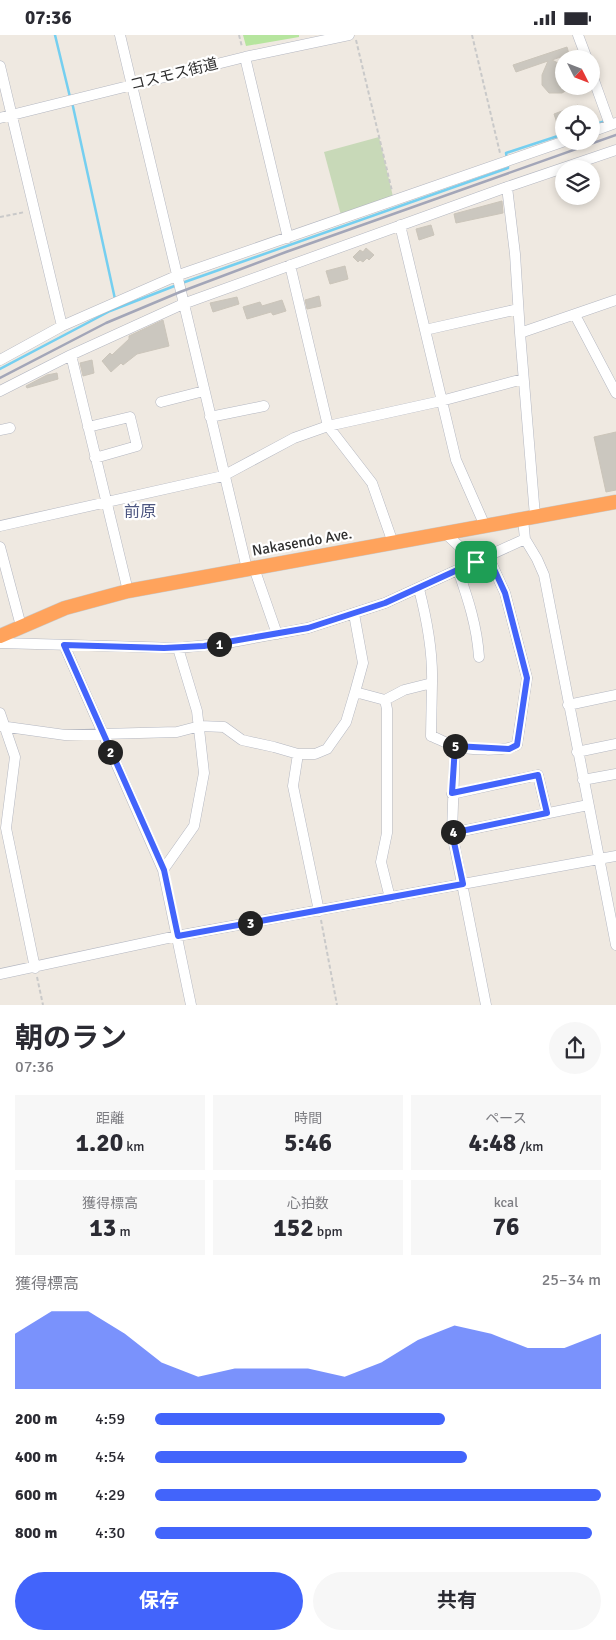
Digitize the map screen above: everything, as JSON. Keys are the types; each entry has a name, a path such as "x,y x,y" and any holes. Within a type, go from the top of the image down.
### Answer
{"highway":[{"name":"Nakasendo Ave.","path":"0,636 66,608 128,591 616,502"}],"street":[{"path":"120,35 223,476 250,568 278,634"},
{"name":"コスモス街道","path":"0,118 245,57 348,35"},
{"path":"578,35 583,50"},
{"path":"245,57 288,238"},
{"path":"0,66 62,326"},
{"path":"600,93 613,124 600,129"},
{"path":"0,360 62,326 176,276 555,144"},
{"path":"0,391 71,355 183,304 400,225 616,150"},
{"path":"507,187 515,254 523,379 529,517 525,539 544,575 582,780 616,945"},
{"path":"400,225 456,460 485,526"},
{"path":"290,265 328,426 372,483 393,543"},
{"path":"520,333 616,300"},
{"path":"425,330 518,309"},
{"path":"575,315 616,393"},
{"path":"71,355 128,591"},
{"path":"0,526 223,476 294,438 328,426 441,401 523,379"},
{"path":"161,402 204,391"},
{"path":"210,417 264,407"},
{"path":"88,427 130,417 137,446 95,458"},
{"path":"445,533 476,562"},
{"path":"0,643 178,648 204,646 278,634 308,628 354,614 419,589 525,539"},
{"path":"0,547 21,626"},
{"path":"419,589 429,628 433,660 431,736 455,746 509,749 517,745 527,678 505,593 488,556"},
{"path":"458,570 470,602 478,637 479,657"},
{"path":"2,726 65,735 177,732 200,726 224,727 242,740 298,754 315,754 327,749 346,722 355,692 363,663 354,614"},
{"path":"64,645 164,870 191,1005"},
{"path":"164,870 194,826 204,773 197,711 178,648"},
{"path":"355,692 385,700 404,690 432,683"},
{"path":"568,705 616,695"},
{"path":"385,700 387,833 381,862 390,898"},
{"path":"0,713 2,726 14,757 6,828 35,967"},
{"path":"577,752 616,743"},
{"path":"455,746 452,833 486,1005"},
{"path":"298,754 293,786 319,911"},
{"path":"582,780 616,774"},
{"path":"452,793 538,775 547,813"},
{"path":"452,833 588,805"},
{"path":"0,828 6,819"},
{"path":"0,974 178,936 616,856"}],"path":[{"path":"240,35 245,57"},
{"path":"354,35 394,201"},
{"path":"472,35 502,163"},
{"path":"0,217 34,209"},
{"path":"319,911 337,1005"},
{"path":"35,967 42,1005"}],"green space":[{"path":"243,35 299,35 299,37 246,46"},
{"path":"379,137 394,201 342,219 324,152"}],"building":[{"path":"555,51 555,59 552,60 555,62 555,93 549,93 542,85 542,75 548,61 516,72 513,65"},
{"path":"502,201 503,213 456,223 454,214"},
{"path":"431,225 434,235 419,240 416,229"},
{"path":"366,248 374,255 369,260 367,258 363,262 360,260 358,262 353,257 360,250 363,252"},
{"path":"345,266 348,279 330,284 326,271"},
{"path":"319,296 321,306 307,309 305,300"},
{"path":"237,297 239,304 213,312 210,303"},
{"path":"282,300 286,311 273,315 271,312 247,319 243,307 260,302 262,306"},
{"path":"163,320 169,346 137,354 123,365 121,363 111,372 102,361 110,353 112,355 129,339 129,336"},
{"path":"92,360 94,373 83,376 80,363"},
{"path":"57,373 58,379 27,388 26,386 47,375"},
{"path":"616,432 616,490 606,492 594,437"}],"waterway":[{"path":"55,35 70,97"},
{"path":"72,102 115,299"},
{"path":"600,123 605,121"},
{"path":"507,159 506,153 555,137"},
{"path":"182,283 508,168 508,164"},
{"path":"0,369 110,311 177,285"}],"railway":[{"path":"0,378 106,323 180,292 286,252 616,135"}],"district":[{"name":"前原","path":"140,512"}],"route":[{"path":"488,556 505,593 523,656 527,678 517,745 509,749 476,749 455,746 452,793 538,775 547,813 452,833 463,884 178,936 164,870 64,645 178,648 227,643 308,628 385,603 476,562 488,556"}]}
